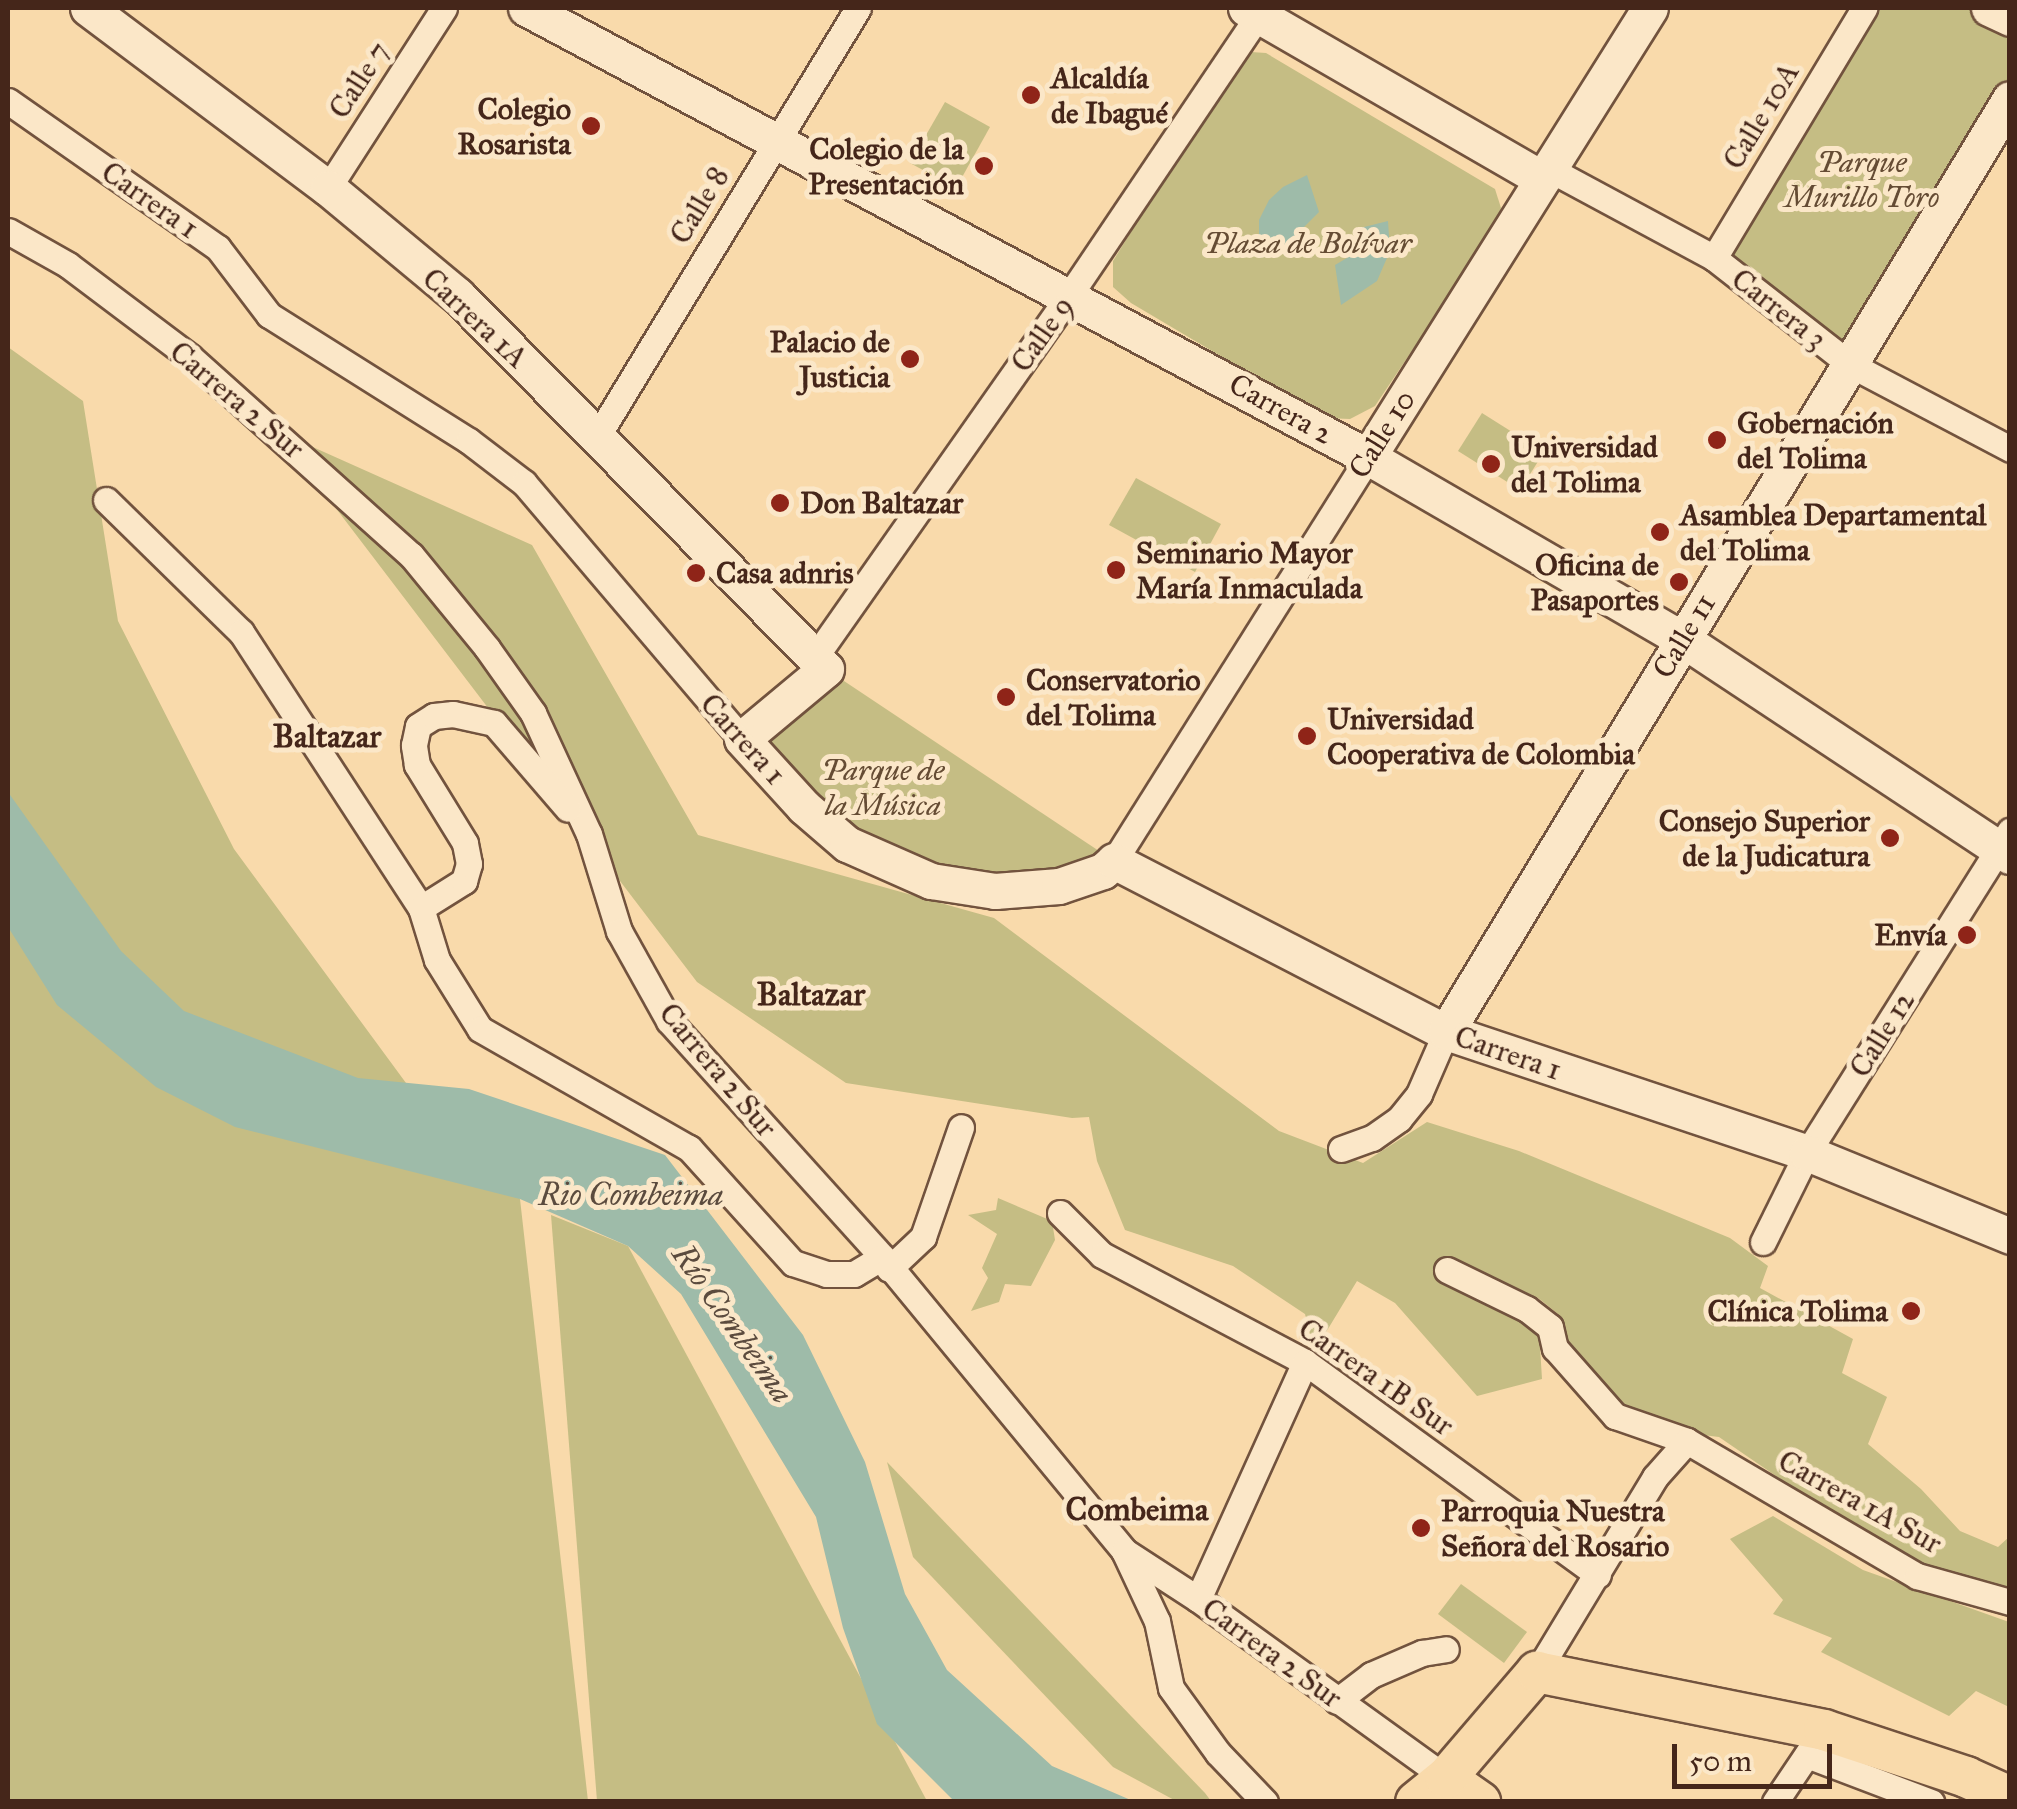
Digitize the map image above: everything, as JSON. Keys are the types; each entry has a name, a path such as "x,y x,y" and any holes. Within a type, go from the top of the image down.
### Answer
{"main road":[{"name":"Carrera 1A","path":"88,8 328,188 456,296 820,663"},
{"name":"Carrera 2","path":"526,8 1368,457 1682,639 2006,846"},
{"name":"Calle 10","path":"1368,457 1650,8"},
{"path":"1989,8 2010,18"},
{"name":"Carrera 3","path":"1255,10 1546,174"},
{"name":"Calle 11","path":"1446,1032 2010,100"},
{"name":"Calle 9","path":"742,739 820,663"},
{"name":"Carrera 1","path":"742,739 828,830 870,857 931,881 978,890 1031,890 1103,872 1114,861 1446,1032 1808,1152 2010,1236"},
{"path":"1433,1794 1537,1672 1966,1777 2010,1797"},
{"name":"Carrera 2 Sur","path":"1433,1794 1480,1802"}],"street":[{"name":"Calle 7","path":"328,188 444,8"},
{"name":"Calle 8","path":"597,437 858,8"},
{"name":"Calle 10A","path":"1714,258 1864,8"},
{"name":"Calle 9","path":"820,663 1255,10"},
{"name":"Carrera 1","path":"8,101 218,248 269,316 469,441 524,482 742,739"},
{"name":"Carrera 3","path":"1546,174 1714,258 1851,365 2010,449"},
{"name":"Carrera 2 Sur","path":"8,231 68,265 190,357 410,555 487,648 533,714 589,834 618,931 669,1022 885,1263 1124,1552 1198,1599 1337,1701 1433,1794"},
{"name":"Calle 10","path":"1114,861 1368,457"},
{"path":"106,500 241,632 420,908 437,960 480,1028 689,1148 794,1263 826,1274 854,1274 885,1263 923,1237 962,1127"},
{"path":"420,908 464,881 470,864 465,844 417,765 414,744 418,726 434,716 467,714 494,723 589,834"},
{"name":"Calle 12","path":"1763,1242 1808,1152 2006,846"},
{"name":"Calle 11","path":"1341,1149 1372,1138 1420,1094 1446,1032"},
{"name":"Carrera 1B Sur","path":"1060,1214 1102,1256 1305,1362 1598,1576"},
{"name":"Carrera 1A Sur","path":"1447,1270 1527,1309 1550,1326 1556,1348 1615,1416 1650,1432 1687,1441 1917,1576 2010,1602"},
{"path":"1198,1599 1305,1362"},
{"path":"1537,1672 1655,1477 1687,1441"},
{"path":"1124,1552 1157,1621 1171,1688 1218,1753 1265,1802"},
{"path":"1337,1701 1371,1674 1422,1653 1446,1648"},
{"path":"1775,1802 1815,1742 1931,1802"}],"green space":[{"name":"Parque Murillo Toro","path":"1864,8 1989,8 2009,18 2009,101 1851,365 1714,258"},
{"name":"Plaza de Bolívar","path":"1251,52 1266,53 1495,189 1501,208 1494,228 1375,406 1350,419 1325,418 1131,303 1113,287 1113,261 1231,70"},
{"path":"945,102 990,127 956,188 910,163"},
{"path":"8,347 83,401 118,621 234,849 406,1083 520,1199 588,1801 8,1801"},
{"path":"1482,413 1544,452 1520,490 1458,451"},
{"path":"277,431 532,545 698,835 994,918 1279,1131 1363,1163 1427,1122 1519,1151 1730,1238 1768,1266 1760,1288 1853,1339 1842,1373 1887,1397 1868,1444 1921,1489 1960,1531 1998,1547 2009,1537 2009,1587 1916,1562 1805,1496 1719,1437 1687,1433 1622,1409 1572,1351 1558,1314 1537,1297 1542,1379 1477,1396 1395,1303 1357,1281 1314,1352 1305,1314 1233,1266 1125,1230 1097,1161 1089,1117 1072,1118 846,1083 697,982"},
{"path":"1136,478 1221,524 1195,572 1109,525"},
{"name":"Parque de la Música","path":"826,669 1114,861 1079,880 897,869 742,739"},
{"path":"998,1198 1052,1221 1055,1240 1031,1286 1005,1284 999,1302 971,1311 988,1278 982,1268 997,1234 968,1215 996,1210"},
{"path":"551,1215 628,1246 927,1801 597,1801"},
{"path":"887,1462 1211,1801 1176,1801 1113,1767 913,1557"},
{"path":"1773,1516 1863,1570 2009,1622 2009,1707 1976,1691 1949,1716 1821,1652 1832,1638 1773,1614 1783,1600 1730,1539"},
{"path":"1461,1584 1527,1632 1504,1663 1438,1614"}],"water":[{"path":"1307,175 1319,212 1304,227 1303,249 1259,258 1259,220 1269,200 1283,187"},
{"path":"1388,221 1390,251 1377,281 1341,305 1335,265 1352,255 1356,229"},
{"name":"Rio Combeima","path":"8,792 121,951 184,1011 358,1078 469,1089 665,1155 803,1335 865,1462 905,1594 947,1670 1052,1766 1133,1801 954,1801 877,1724 843,1628 816,1517 681,1294 628,1246 520,1199 235,1127 156,1087 57,1005 8,927"}],"place":[{"name":"Alcaldía de Ibagué","path":"1031,95"},
{"name":"Colegio Rosarista","path":"591,126"},
{"name":"Colegio de la Presentación","path":"984,166"},
{"name":"Palacio de Justicia","path":"910,359"},
{"name":"Gobernación del Tolima","path":"1717,440"},
{"name":"Universidad del Tolima","path":"1491,464"},
{"name":"Don Baltazar","path":"780,503"},
{"name":"Asamblea Departamental del Tolima","path":"1660,532"},
{"name":"Seminario Mayor María Inmaculada","path":"1116,570"},
{"name":"Casa adnris","path":"696,573"},
{"name":"Oficina de Pasaportes","path":"1679,582"},
{"name":"Conservatorio del Tolima","path":"1006,697"},
{"name":"Universidad Cooperativa de Colombia","path":"1307,736"},
{"name":"Consejo Superior de la Judicatura","path":"1890,838"},
{"name":"Envía","path":"1967,935"},
{"name":"Clínica Tolima","path":"1911,1311"},
{"name":"Parroquia Nuestra Señora del Rosario","path":"1421,1528"}],"district":[{"name":"Baltazar","path":"327,737"},
{"name":"Baltazar","path":"811,995"},
{"name":"Combeima","path":"1137,1510"}],"water label":[{"name":"Río Combeima","path":"732,1324"}]}
